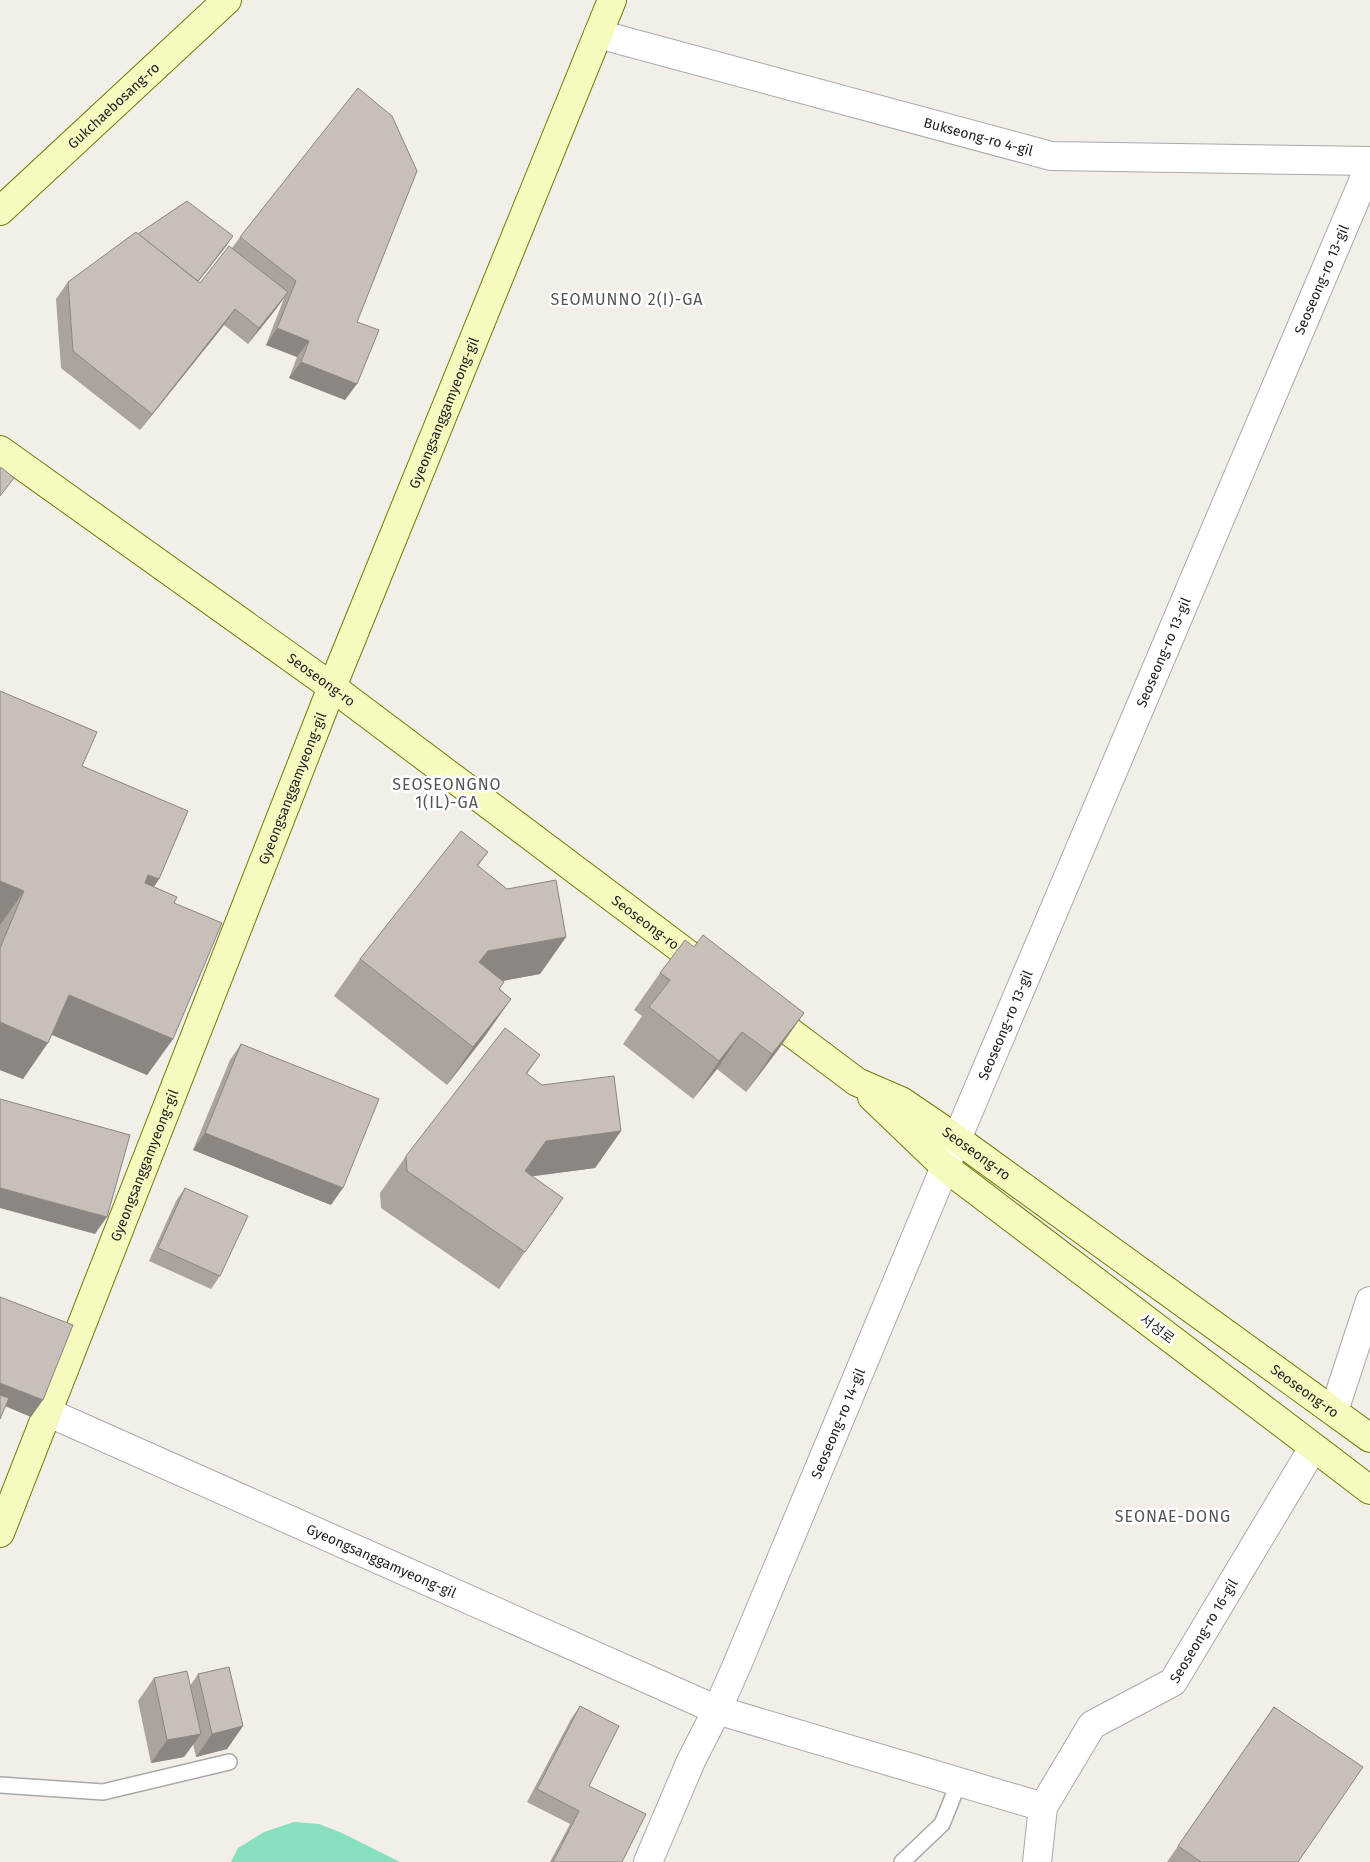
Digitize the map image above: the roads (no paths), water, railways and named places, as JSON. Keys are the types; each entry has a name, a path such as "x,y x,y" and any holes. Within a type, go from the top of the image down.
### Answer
{"street":[{"name":"Gukchaebosang-ro","path":"0,212 226,0"},
{"name":"Gyeongsanggamyeong-gil","path":"0,1533 332,687 612,0"},
{"name":"Bukseong-ro 4-gil","path":"598,34 1051,156 1370,161"},
{"name":"Seoseong-ro 13-gil","path":"957,1139 1370,165"},
{"name":"Seoseong-ro","path":"0,450 332,687 857,1082 901,1101 957,1139 1370,1438"},
{"name":"서성로","path":"857,1082 945,1167 1370,1490"},
{"name":"Seoseong-ro 14-gil","path":"648,1862 691,1761 717,1710 957,1139"},
{"path":"1334,1411 1370,1301"},
{"name":"Gyeongsanggamyeong-gil","path":"47,1412 717,1710"},
{"name":"Seoseong-ro 16-gil","path":"1037,1862 1043,1807 1092,1725 1173,1682 1313,1448"},
{"path":"717,1710 1043,1807"}],"lane":[{"path":"0,1785 103,1792 229,1762"},
{"path":"902,1862 942,1824 959,1782"}],"district":[{"name":"SEOMUNNO 2(I)-GA","path":"627,299"},
{"name":"SEOSEONGNO 1(IL)-GA","path":"447,793"},
{"name":"SEONAE-DONG","path":"1173,1516"}]}
